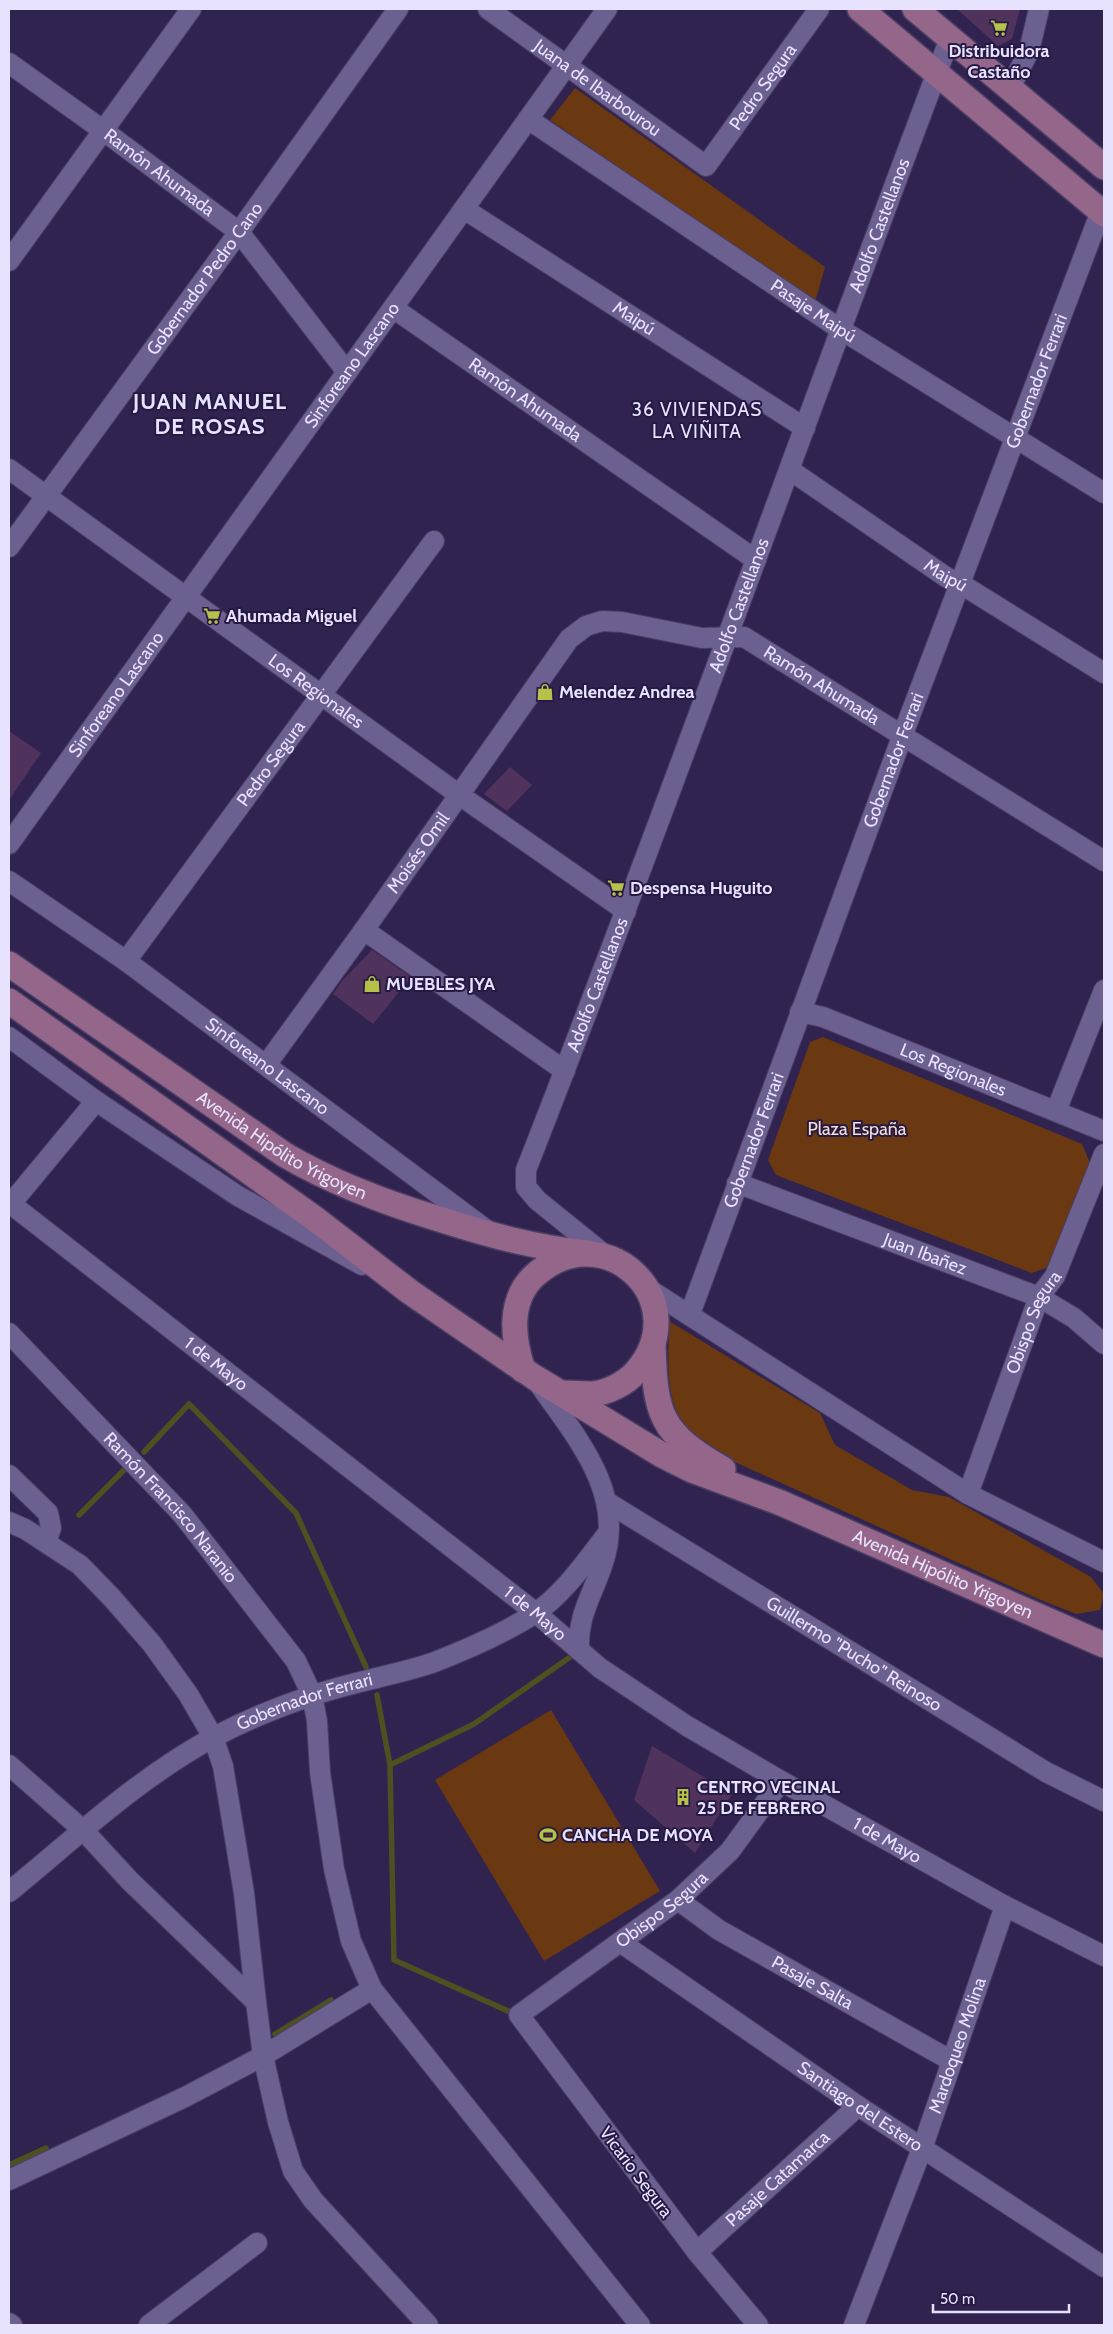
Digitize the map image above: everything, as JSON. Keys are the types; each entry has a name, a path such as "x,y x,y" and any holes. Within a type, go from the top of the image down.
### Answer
{"main road":[{"path":"860,9 1103,212"},
{"path":"915,9 1104,166"},
{"name":"Avenida Hipólito Yrigoyen","path":"9,964 285,1155 315,1173 346,1188 497,1238 548,1249 596,1254"},
{"name":"Avenida Hipólito Yrigoyen","path":"9,1001 314,1218 410,1292 529,1373"},
{"path":"596,1254 629,1268 647,1288 656,1315 653,1344 645,1362 631,1377 614,1388 594,1394 563,1393 529,1373 515,1346 514,1323 519,1301 529,1281 546,1265 566,1256 596,1254"},
{"name":"Avenida Hipólito Yrigoyen","path":"653,1344 654,1380 662,1416 676,1438 699,1456 781,1504"},
{"name":"Avenida Hipólito Yrigoyen","path":"563,1393 662,1455 692,1470 781,1504 1104,1645"},
{"path":"1068,1628 1104,1629"}],"street":[{"path":"9,261 191,9"},
{"name":"Gobernador Pedro Cano","path":"9,547 239,232 398,9"},
{"name":"Juana de Ibarbourou","path":"488,9 706,166"},
{"name":"Sinforeano Lascano","path":"9,844 608,9"},
{"name":"Pedro Segura","path":"706,166 820,9"},
{"path":"1010,88 1029,52 1039,9"},
{"name":"Adolfo Castellanos","path":"596,1254 537,1200 526,1187 526,1170 626,911 790,470 840,329 950,38"},
{"name":"Ramón Ahumada","path":"9,64 104,131 239,232 347,372"},
{"name":"Pasaje Maipú","path":"528,119 840,329 1104,493"},
{"name":"Maipú","path":"464,209 805,428"},
{"name":"Gobernador Ferrari","path":"690,1314 902,734 1103,212"},
{"name":"Ramón Ahumada","path":"393,308 756,560"},
{"name":"Los Regionales","path":"9,469 458,794 626,911"},
{"name":"Maipú","path":"790,470 946,577 961,584 1104,673"},
{"name":"Pedro Segura","path":"126,961 434,541"},
{"name":"Ramón Ahumada","path":"569,639 586,626 602,621 622,622 702,638 727,639 744,637 1104,861"},
{"name":"Moisés Omil","path":"266,1065 364,930 569,639"},
{"name":"Sinforeano Lascano","path":"9,881 126,961 497,1238"},
{"path":"364,930 564,1071"},
{"path":"1056,1111 1104,990"},
{"name":"Los Regionales","path":"800,1012 823,1017 1104,1131"},
{"path":"9,1037 96,1101 238,1196 410,1292"},
{"path":"10,1205 96,1101"},
{"name":"Obispo Segura","path":"968,1494 1039,1297 1055,1276 1104,1154"},
{"name":"Juan Ibañez","path":"737,1183 1039,1297 1074,1318 1104,1344"},
{"name":"1 de Mayo","path":"10,1205 536,1613 600,1668 643,1698 781,1781 1005,1906 1104,1956"},
{"path":"647,1288 968,1494 1104,1562"},
{"name":"Ramón Francisco Naranio","path":"9,1333 182,1514 296,1661 312,1695 334,1870 351,1941 372,1989 640,2325"},
{"path":"529,1373 588,1456 603,1485 607,1502 608,1533 604,1560 581,1620 580,1650"},
{"path":"9,1475 48,1513 51,1528 46,1542"},
{"name":"Guillermo \"Pucho\" Reinoso","path":"607,1502 1046,1772 1104,1801"},
{"path":"9,1522 46,1542 80,1565 112,1598 152,1644 188,1694 214,1737 223,1766 242,1883 263,2056 278,2122 293,2172 312,2200 428,2325"},
{"name":"Gobernador Ferrari","path":"9,1892 84,1831 128,1791 214,1737 273,1710 312,1695 432,1662 514,1626 536,1613 567,1583 608,1533"},
{"path":"9,1765 84,1831 130,1882 256,2002"},
{"name":"Obispo Segura","path":"519,2015 678,1900 730,1851 781,1781"},
{"name":"Pasaje Salta","path":"678,1900 719,1930 950,2060"},
{"name":"Mardoqueo Molina","path":"854,2325 922,2146 950,2060 1005,1906"},
{"name":"Santiago del Estero","path":"620,1942 858,2106 922,2146 1104,2268"},
{"path":"9,2180 185,2097 263,2056 372,1989"},
{"name":"Vicario Segura","path":"519,2015 697,2252 758,2325"},
{"name":"Pasaje Catamarca","path":"697,2252 858,2106"},
{"path":"149,2325 258,2243"}],"green space":[{"path":"575,88 825,267 815,302 550,120"},
{"name":"Plaza España","path":"823,1037 1082,1144 1090,1163 1049,1267 1032,1273 776,1175 768,1160 810,1042"},
{"path":"669,1321 820,1413 835,1445 912,1490 949,1497 1091,1577 1104,1594 1100,1610 1076,1614 1036,1598 737,1463 705,1444 684,1426 672,1398 669,1367"},
{"name":"CANCHA DE MOYA","path":"551,1710 660,1891 544,1961 435,1780"}],"building":[{"path":"957,9 1020,9 1012,39 998,46"},
{"path":"9,731 41,753 9,800"},
{"path":"510,767 532,785 507,811 484,794"},
{"name":"MUEBLES JYA","path":"372,950 411,977 373,1024 333,994 343,980"},
{"name":"CENTRO VECINAL 25 DE FEBRERO","path":"652,1746 732,1794 695,1853 634,1800"}],"waterway":[{"path":"144,1452 189,1404 296,1513 366,1667"},
{"path":"79,1515 125,1469"},
{"path":"390,1765 474,1724 576,1653"},
{"path":"377,1695 390,1765 394,1960 517,2015"},
{"path":"275,2034 331,2000"},
{"path":"9,2165 46,2148"}],"place":[{"name":"Distribuidora Castaño","path":"999,28"},
{"name":"Ahumada Miguel","path":"212,616"},
{"name":"Melendez Andrea","path":"545,692"},
{"name":"Despensa Huguito","path":"616,888"},
{"name":"MUEBLES JYA","path":"372,984"},
{"name":"CENTRO VECINAL 25 DE FEBRERO","path":"683,1797"},
{"name":"CANCHA DE MOYA","path":"548,1835"}],"district":[{"name":"JUAN MANUEL DE ROSAS","path":"210,414"},
{"name":"36 VIVIENDAS LA VIÑITA","path":"697,420"}]}
